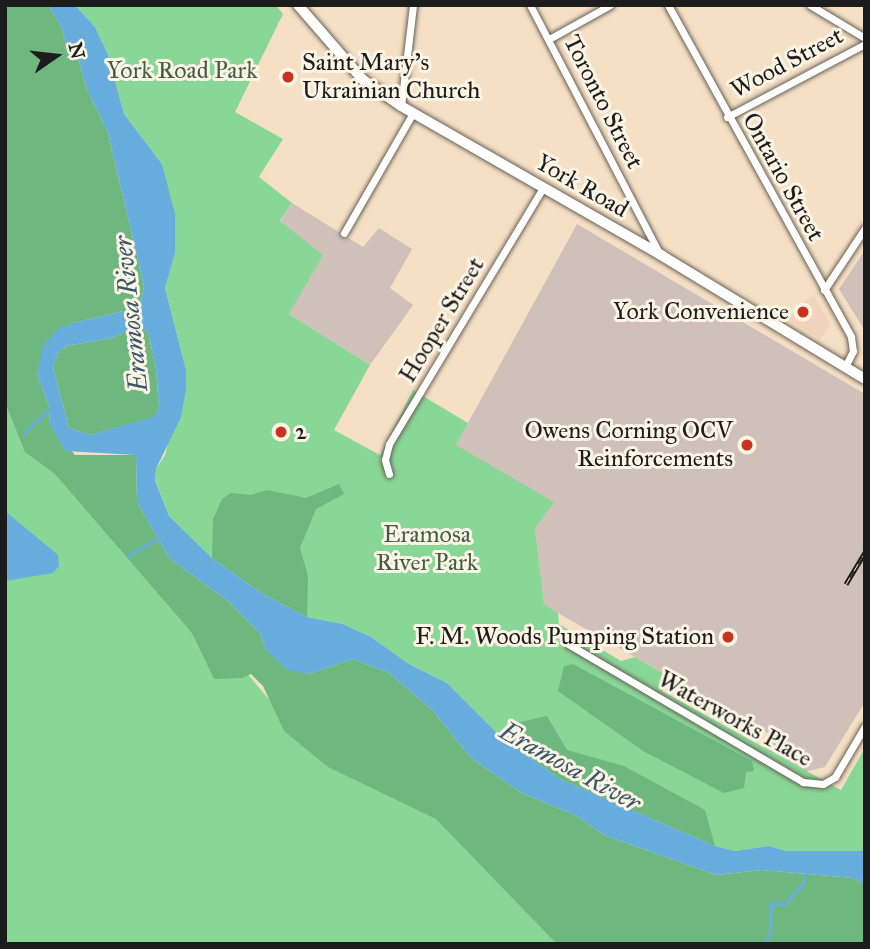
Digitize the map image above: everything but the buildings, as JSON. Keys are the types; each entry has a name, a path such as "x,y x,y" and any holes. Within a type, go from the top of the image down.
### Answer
{"main road":[{"name":"York Road","path":"298,5 362,79 401,106 661,255 865,379"}],"street":[{"path":"401,106 413,5"},
{"name":"Toronto Street","path":"530,5 661,255"},
{"path":"549,39 610,5"},
{"name":"Ontario Street","path":"668,5 727,117 853,342 845,367"},
{"path":"810,5 865,38"},
{"name":"Wood Street","path":"727,117 865,44"},
{"path":"344,233 412,113"},
{"name":"Hooper Street","path":"390,474 385,460 389,444 543,188"},
{"path":"824,290 865,228"},
{"name":"Waterworks Place","path":"568,645 803,782 823,784 835,777 865,726"}],"shaded area":[{"path":"292,203 363,247 379,228 412,249 390,288 413,305 370,365 289,314 280,222"},
{"path":"577,224 865,394 865,702 825,767 804,772 764,748 771,735 544,605 535,528 456,445"},
{"path":"865,250 865,331 839,289"},
{"path":"814,295 831,325 820,339 788,321 797,305"}],"green space":[{"path":"5,5 48,5 62,28 66,46 78,57 86,87 108,133 144,286 141,301 132,309 73,323 37,374 50,409 49,423 75,455 136,455 137,502 169,558 228,601 260,633 266,650 308,674 353,659 389,673 433,711 471,758 522,793 577,816 604,835 716,875 762,870 853,878 865,884 865,944 557,944 436,819 328,767 284,731 263,686 251,674 242,678 214,679 192,633 55,474 25,452 5,402"},
{"name":"Eramosa River Park","path":"75,5 276,5 283,14 235,112 283,139 259,177 292,203 280,221 323,255 289,314 370,365 334,430 380,455 413,390 468,423 456,445 554,502 535,528 544,604 558,613 559,624 621,661 635,657 671,678 662,691 841,790 865,748 865,851 786,851 769,846 735,851 715,846 560,779 501,737 447,683 409,664 371,637 343,624 307,617 212,558 169,516 155,479 156,469 165,455 186,370 165,288 175,254 162,164 124,114 107,52 95,27"},
{"path":"136,326 148,332 156,368 159,408 153,418 90,435 69,428 53,367 58,353 66,346 112,338"},
{"path":"5,373 40,431 302,738 452,823 559,944 5,944"},
{"path":"339,484 344,494 316,509 300,548 308,576 307,617 261,593 212,558 213,519 222,499 231,493 251,495 267,490 306,498"},
{"path":"573,664 752,761 754,771 746,772 744,788 724,793 643,751 558,691 564,666"},
{"path":"547,716 567,750 624,766 705,810 715,846 560,779 501,737 507,725"}],"water":[{"name":"Eramosa River","path":"48,5 75,5 95,27 107,52 124,114 162,164 175,214 175,254 165,288 186,370 186,389 181,417 156,469 155,480 169,516 212,558 261,593 307,617 343,624 371,637 409,664 447,683 501,737 560,779 715,846 735,851 769,846 786,851 865,851 865,884 853,878 762,870 716,875 604,835 577,816 522,793 471,758 433,711 389,673 353,659 308,674 286,669 266,650 260,633 228,601 169,558 137,502 136,455 65,451 49,423 50,409 37,374 43,346 58,329 132,309 141,301 144,286 108,133 86,87 78,57 66,46 62,28","holes":["136,326 148,332 156,368 159,408 153,417 90,435 69,428 53,367 58,353 66,346 112,338"]},
{"path":"5,511 58,555 59,566 53,573 5,581"}],"waterway":[{"path":"24,433 50,409"},
{"path":"127,556 158,538"},
{"path":"764,944 770,933 771,903 784,905 803,884 806,873"}],"railway":[{"path":"846,584 865,552"}],"place":[{"name":"Saint Mary's Ukrainian Church","path":"288,77"},
{"name":"York Convenience","path":"803,312"},
{"name":"2","path":"281,432"},
{"name":"Owens Corning OCV Reinforcements","path":"747,445"},
{"name":"F. M. Woods Pumping Station","path":"728,637"}],"park label":[{"name":"York Road Park","path":"182,71"}]}
